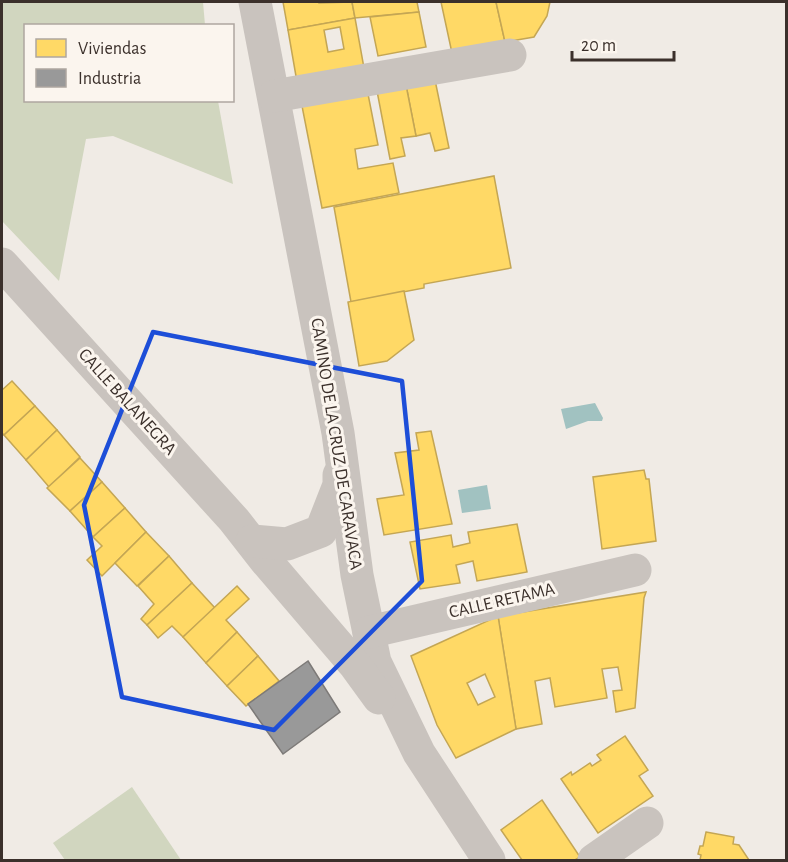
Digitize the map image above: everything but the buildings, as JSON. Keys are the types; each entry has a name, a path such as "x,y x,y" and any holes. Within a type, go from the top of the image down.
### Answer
{"street":[{"name":"CAMINO DE LA CRUZ DE CARAVACA","path":"255,2 338,433 357,575 375,662 419,753 489,861"},
{"path":"273,96 510,55"},
{"name":"CALLE BALANEGRA","path":"2,264 252,541 266,561 355,665 419,753"},
{"path":"252,541 287,544 321,531 339,485 338,433"},
{"name":"CALLE RETAMA","path":"369,632 635,570"},
{"path":"594,861 647,823"}],"highlighted area":[{"path":"153,332 402,381 422,581 274,730 122,697 84,505"}],"green space":[{"path":"2,2 203,2 205,24 24,24 24,102 218,102 233,184 113,136 86,139 59,281 2,221"},
{"path":"132,787 181,860 65,860 53,843"}],"water":[{"path":"595,403 603,418 602,421 588,421 566,429 561,409"},
{"path":"487,485 491,509 462,513 458,490"}]}
